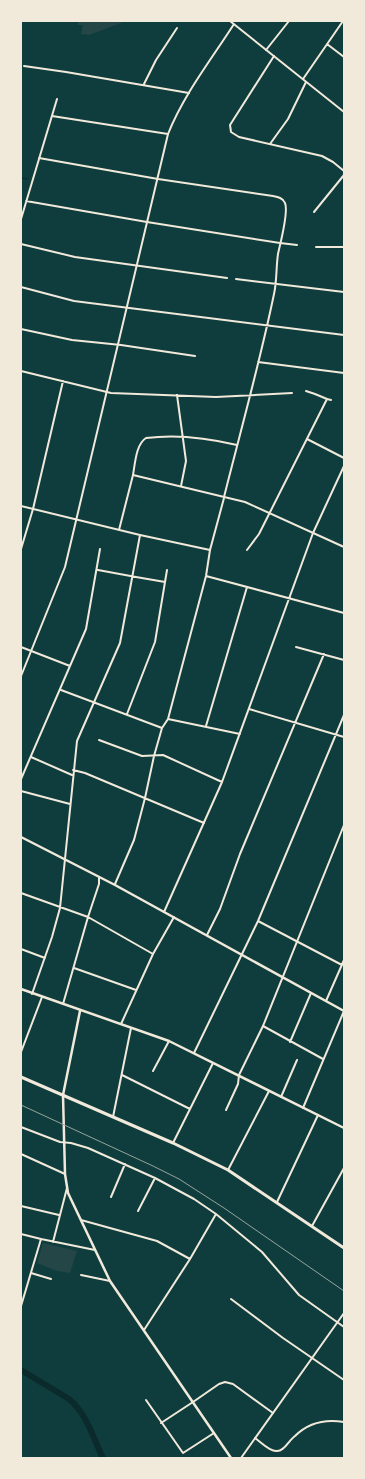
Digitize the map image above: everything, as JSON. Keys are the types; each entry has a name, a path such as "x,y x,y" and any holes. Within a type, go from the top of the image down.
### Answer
{"main road":[{"path":"21,837 174,917 344,1011"},
{"path":"21,989 169,1041 343,1128"},
{"path":"80,1011 63,1095 65,1174 67,1188 80,1220 110,1281 231,1458"},
{"path":"21,1077 173,1143 228,1170 344,1248"}],"street":[{"path":"230,21 344,112"},
{"path":"266,50 289,21"},
{"path":"302,79 344,21"},
{"path":"21,676 64,567 168,134 189,93 234,24"},
{"path":"144,84 156,60 177,28"},
{"path":"327,44 344,58"},
{"path":"274,56 230,125 231,132 239,137 322,156 330,160 344,171"},
{"path":"24,66 144,84 189,93"},
{"path":"270,144 288,119 306,82"},
{"path":"21,219 57,99"},
{"path":"52,116 168,134"},
{"path":"39,158 158,179 273,196 284,201 286,206 277,263 276,284 251,396 210,550 206,576 168,720 162,728 154,756 134,840 114,885"},
{"path":"314,212 344,175"},
{"path":"26,201 147,222 297,245"},
{"path":"21,244 74,257 137,267 227,278"},
{"path":"316,247 344,247"},
{"path":"236,279 344,292"},
{"path":"21,287 74,301 344,335"},
{"path":"21,329 72,340 195,356"},
{"path":"258,362 344,373"},
{"path":"21,371 107,392 216,397 292,393"},
{"path":"21,549 33,509 63,381"},
{"path":"306,391 331,400"},
{"path":"177,395 186,461 180,487"},
{"path":"247,550 259,534 327,399"},
{"path":"119,530 139,447 144,439 182,436 237,445"},
{"path":"307,439 344,458"},
{"path":"164,912 222,782 313,533 344,466"},
{"path":"133,475 245,502 344,547"},
{"path":"21,506 140,535 210,550"},
{"path":"32,994 45,958 60,908 76,741 120,643 140,535"},
{"path":"21,779 61,690 86,629 100,549"},
{"path":"97,570 165,582"},
{"path":"127,714 155,642 167,570"},
{"path":"206,576 344,614"},
{"path":"206,726 247,587"},
{"path":"21,647 70,666"},
{"path":"296,647 344,660"},
{"path":"207,936 220,909 240,854 324,654"},
{"path":"61,690 162,728"},
{"path":"249,709 344,736"},
{"path":"194,1053 258,921 344,715"},
{"path":"168,720 206,726 240,734"},
{"path":"99,740 142,756 163,755 222,782"},
{"path":"31,757 73,775"},
{"path":"73,770 85,773 204,823"},
{"path":"21,791 71,804"},
{"path":"226,1110 238,1084 239,1075 263,1026 344,826"},
{"path":"63,1004 99,884 99,877"},
{"path":"21,893 88,917 153,954"},
{"path":"121,1024 153,954 174,917"},
{"path":"258,921 342,965"},
{"path":"21,949 45,958"},
{"path":"326,1001 344,960"},
{"path":"74,968 136,990"},
{"path":"290,1042 311,992"},
{"path":"21,1052 42,997"},
{"path":"303,1108 344,1011"},
{"path":"263,1026 290,1042 324,1059"},
{"path":"113,1117 131,1028"},
{"path":"153,1071 169,1041"},
{"path":"281,1097 297,1060"},
{"path":"173,1143 213,1063"},
{"path":"122,1075 190,1109"},
{"path":"228,1170 269,1091"},
{"path":"277,1202 318,1115"},
{"path":"343,1128 344,1124"},
{"path":"21,1127 60,1142 71,1143 88,1148 155,1178 194,1199 216,1214 262,1252 299,1295 344,1327"},
{"path":"21,1154 65,1174"},
{"path":"111,1197 125,1164"},
{"path":"312,1226 344,1168"},
{"path":"138,1211 155,1178"},
{"path":"53,1242 67,1188"},
{"path":"21,1206 59,1215"},
{"path":"144,1330 190,1259 216,1214"},
{"path":"80,1220 157,1241 190,1259"},
{"path":"21,1234 95,1250"},
{"path":"21,1306 41,1239"},
{"path":"31,1272 51,1278"},
{"path":"81,1275 110,1281"},
{"path":"231,1298 344,1380"},
{"path":"241,1458 344,1313"},
{"path":"161,1423 219,1384 227,1382 233,1384 273,1413"},
{"path":"146,1400 182,1453 214,1433"},
{"path":"255,1438 272,1450 277,1451 283,1448 298,1433 310,1426 327,1421 344,1422"}],"shaded area":[{"path":"78,21 126,21 89,35 81,34 83,25 78,25"},
{"path":"43,1243 77,1251 70,1273 57,1271 37,1263"}],"waterway":[{"path":"21,178 28,179"},
{"path":"21,1370 69,1399 75,1405 85,1419 103,1458"}],"railway":[{"path":"21,1105 179,1179 224,1208 344,1291"}]}
